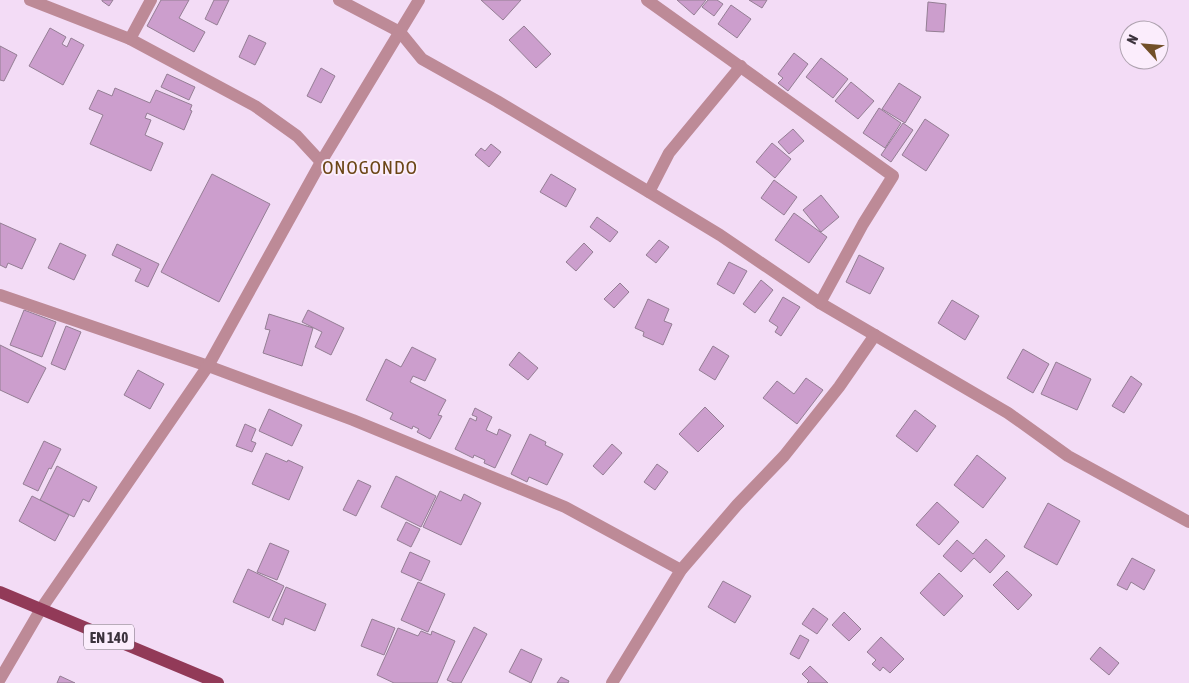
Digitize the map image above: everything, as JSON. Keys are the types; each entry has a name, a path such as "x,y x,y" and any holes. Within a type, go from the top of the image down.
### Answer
{"main road":[{"name":"EN 140","path":"0,592 218,683"}],"street":[{"path":"30,0 130,39 255,106 297,136 321,162"},
{"path":"130,39 151,0"},
{"path":"339,0 400,32 422,59 497,101 720,235 820,303 1008,413 1068,456 1189,522"},
{"path":"0,679 41,609 208,366 321,162 419,0"},
{"path":"647,0 893,176 863,224 820,303"},
{"path":"649,192 669,153 741,66"},
{"path":"0,295 208,366 353,420 566,508 681,570"},
{"path":"612,683 681,570 737,505 784,456 839,387 875,335"}],"building":[{"path":"102,0 113,0 109,6"},
{"path":"161,0 189,0 179,18 205,32 194,52 147,26"},
{"path":"214,0 229,0 217,25 205,19"},
{"path":"481,0 521,0 503,20"},
{"path":"677,0 706,0 694,15"},
{"path":"708,0 717,0 723,4 714,16 702,7"},
{"path":"749,0 767,0 762,8"},
{"path":"928,2 946,4 944,32 926,31"},
{"path":"731,5 751,19 737,38 718,24"},
{"path":"524,26 551,54 536,68 509,40"},
{"path":"50,28 66,37 62,44 67,47 71,38 84,45 63,85 29,66"},
{"path":"249,35 266,43 255,65 239,57"},
{"path":"0,46 17,55 4,81 0,80"},
{"path":"794,53 808,64 788,91 778,83 783,78 778,74"},
{"path":"821,58 848,79 833,98 806,77"},
{"path":"321,68 335,76 321,103 307,96"},
{"path":"167,74 195,87 189,100 161,87"},
{"path":"851,82 874,101 858,119 835,101"},
{"path":"899,83 921,97 905,123 882,109"},
{"path":"115,88 150,103 156,90 192,105 190,110 192,111 184,130 147,113 145,118 151,120 145,135 163,143 151,171 90,144 103,115 89,109 98,90 112,96"},
{"path":"879,108 901,123 885,148 863,133"},
{"path":"925,119 949,135 926,171 902,155"},
{"path":"903,123 913,130 891,162 881,155"},
{"path":"793,129 804,141 789,154 778,142"},
{"path":"772,143 791,159 775,178 756,162"},
{"path":"491,144 501,152 489,167 475,155 481,148 485,151"},
{"path":"212,174 270,204 219,302 161,272"},
{"path":"551,174 576,189 566,207 540,192"},
{"path":"774,180 797,197 784,215 761,198"},
{"path":"821,195 839,217 821,232 803,210"},
{"path":"794,213 827,237 809,263 775,240"},
{"path":"597,217 618,232 610,242 590,227"},
{"path":"0,223 36,239 22,269 8,263 6,268 0,265"},
{"path":"659,240 669,247 656,263 646,255"},
{"path":"60,243 86,255 74,280 48,268"},
{"path":"584,243 593,252 576,271 566,262"},
{"path":"117,244 159,264 148,287 135,281 141,269 112,255"},
{"path":"859,255 884,268 870,294 846,282"},
{"path":"729,262 747,271 734,294 717,284"},
{"path":"761,280 773,290 755,313 743,304"},
{"path":"620,283 629,292 614,308 604,299"},
{"path":"783,297 800,307 781,336 775,332 778,327 769,321"},
{"path":"648,299 669,309 664,321 672,324 663,345 643,336 644,332 635,328"},
{"path":"952,300 979,316 965,340 938,323"},
{"path":"24,310 56,322 42,357 10,345"},
{"path":"308,310 344,328 331,355 315,347 322,332 302,322"},
{"path":"269,314 313,328 302,366 263,353 270,330 265,329"},
{"path":"66,326 81,332 65,370 51,364"},
{"path":"0,345 46,368 28,403 0,390"},
{"path":"713,346 729,356 715,380 699,370"},
{"path":"412,347 436,359 425,381 413,376 410,382 446,400 438,415 442,416 430,439 417,432 419,429 413,426 412,429 390,419 393,413 366,400 386,359 401,367"},
{"path":"1023,349 1049,364 1033,393 1007,378"},
{"path":"519,352 538,368 528,380 509,365"},
{"path":"1056,362 1091,379 1077,410 1041,394"},
{"path":"138,370 164,384 150,409 124,395"},
{"path":"1131,376 1142,384 1124,413 1112,406"},
{"path":"806,378 823,390 797,424 763,398 777,381 794,394"},
{"path":"705,407 724,426 698,452 679,434"},
{"path":"475,408 492,417 486,430 497,435 499,429 511,435 495,468 484,463 485,460 474,455 473,458 455,449 470,418 476,421 477,417 472,415"},
{"path":"269,409 302,425 292,446 259,431"},
{"path":"915,410 936,426 917,452 896,436"},
{"path":"245,424 256,429 251,441 256,443 252,452 236,446"},
{"path":"530,434 546,442 545,445 563,454 547,485 529,477 527,482 511,474"},
{"path":"44,441 61,449 38,491 23,484"},
{"path":"612,444 622,453 603,475 593,466"},
{"path":"266,453 303,467 289,500 252,484"},
{"path":"977,455 1006,478 983,508 954,485"},
{"path":"657,464 668,472 655,490 644,482"},
{"path":"57,466 97,487 89,502 83,499 74,517 40,500"},
{"path":"396,476 436,496 421,527 381,507"},
{"path":"358,480 371,486 356,516 343,510"},
{"path":"440,491 461,501 464,494 481,503 461,545 423,527"},
{"path":"32,496 69,515 55,541 19,521"},
{"path":"937,502 959,522 939,545 916,525"},
{"path":"1048,503 1080,521 1057,565 1024,547"},
{"path":"406,522 420,529 411,547 397,540"},
{"path":"986,539 1005,556 990,573 974,558 961,572 943,556 957,540 973,554"},
{"path":"270,543 289,551 277,580 257,572"},
{"path":"410,552 430,561 421,581 401,572"},
{"path":"1132,558 1155,570 1144,590 1131,582 1127,590 1117,585"},
{"path":"248,569 284,586 269,618 233,602"},
{"path":"1007,571 1032,595 1018,610 993,585"},
{"path":"939,573 963,596 944,616 920,593"},
{"path":"723,581 751,596 735,623 708,607"},
{"path":"418,582 445,594 428,632 401,620"},
{"path":"286,587 326,604 315,631 285,618 283,625 272,620"},
{"path":"813,608 828,619 817,634 802,624"},
{"path":"844,612 861,629 849,641 832,625"},
{"path":"372,619 395,628 384,655 361,646"},
{"path":"474,627 487,634 461,683 447,680"},
{"path":"398,628 418,636 421,631 431,635 432,631 455,641 437,683 394,683 377,675"},
{"path":"800,635 809,640 799,659 790,654"},
{"path":"881,637 904,659 890,673 883,667 880,671 872,664 876,660 867,652"},
{"path":"1100,647 1119,663 1109,675 1090,659"},
{"path":"521,649 542,659 531,683 509,672"},
{"path":"810,666 828,683 807,683 809,681 802,674"},
{"path":"60,676 75,683 57,683"},
{"path":"561,677 569,681 568,683 557,683"}],"district":[{"name":"ONOGONDO","path":"370,167"}]}
